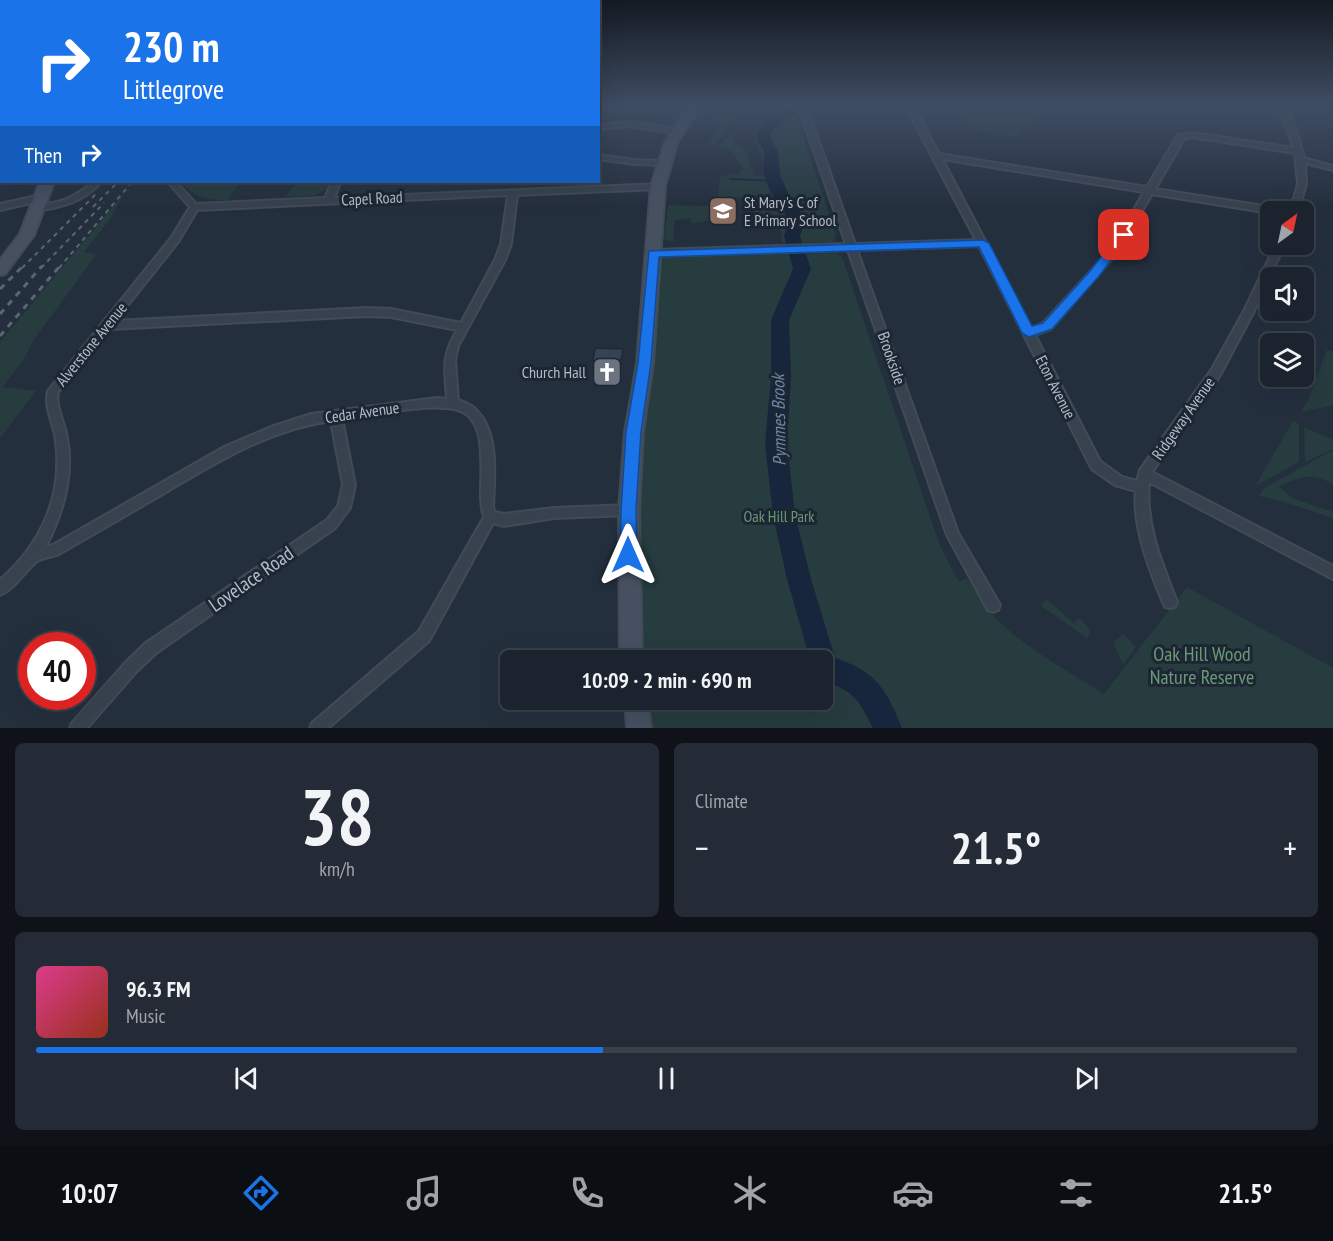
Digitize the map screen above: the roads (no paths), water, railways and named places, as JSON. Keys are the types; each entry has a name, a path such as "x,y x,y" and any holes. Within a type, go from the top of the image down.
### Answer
{"street":[{"path":"630,650 628,510 634,432 645,363 658,186 672,139"},
{"name":"Brookside","path":"814,139 956,542 993,605"},
{"name":"Eton Avenue","path":"927,139 983,243 1096,465 1119,481 1143,481 1333,573"},
{"path":"1029,333 1047,326 1115,250 1181,139"},
{"path":"1203,139 1298,155 1333,168"},
{"path":"1293,139 1302,182 1297,201"},
{"path":"936,156 1260,208"},
{"path":"600,157 663,163"},
{"path":"0,270 27,235 47,183"},
{"path":"0,207 39,203 67,204 96,183"},
{"path":"173,183 194,207"},
{"path":"329,200 336,183"},
{"name":"Capel Road","path":"194,207 658,186"},
{"path":"317,728 424,636 490,517 487,508 487,439 467,408 453,401 450,360 453,346 462,327 500,260 506,244 513,192"},
{"name":"Alverstone Avenue","path":"0,589 33,555 59,499 63,483 64,459 62,436 51,397 53,391 175,240 194,207"},
{"path":"653,254 983,243"},
{"name":"Ridgeway Avenue","path":"1143,481 1216,372 1250,311 1276,255"},
{"path":"106,325 367,312 462,327"},
{"name":"Cedar Avenue","path":"33,555 55,550 228,450 275,430 311,419 453,401"},
{"name":"Lovelace Road","path":"76,728 91,720 129,665 331,524 344,508 349,485 336,416"},
{"path":"1143,481 1143,517 1151,551 1170,602"},
{"path":"490,517 504,520 562,512 628,510"},
{"path":"637,710 639,728"}],"waterway":[{"name":"Pymmes Brook","path":"764,139 771,150 772,175 785,204 794,214 795,228 792,236 802,269 780,320 781,378 776,443 784,515 799,579 825,668 851,677 864,686 888,728"},
{"path":"730,179 775,181"}],"railway":[{"path":"93,207 117,183"},
{"path":"59,268 131,183"},
{"path":"22,268 96,194"},
{"path":"41,268 104,203"},
{"path":"0,289 23,266"},
{"path":"0,314 42,266"},
{"path":"0,336 60,266"}],"place":[{"name":"St Mary's C of E Primary School","path":"723,211"},
{"name":"Church Hall","path":"607,372"}],"park label":[{"name":"Oak Hill Park","path":"779,516"},
{"name":"Oak Hill Wood Nature Reserve","path":"1202,666"}]}
